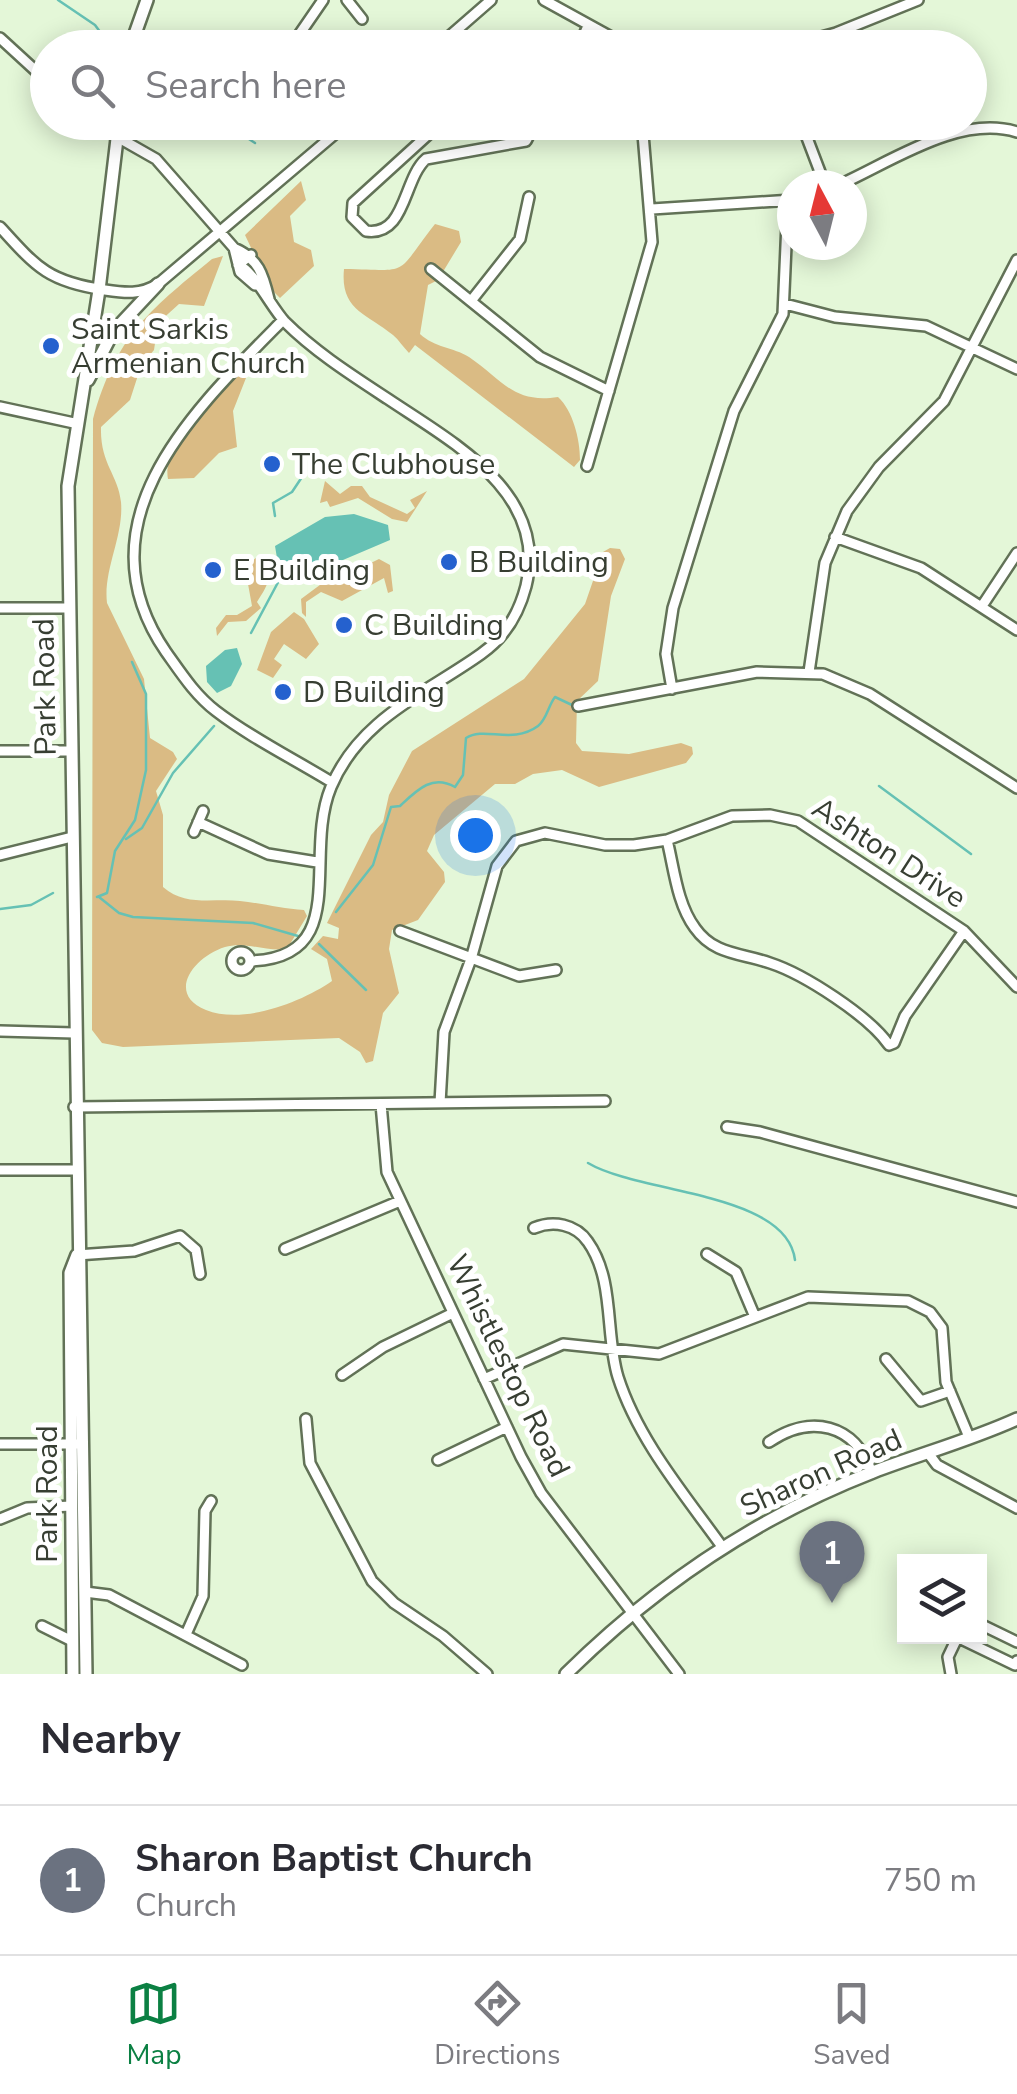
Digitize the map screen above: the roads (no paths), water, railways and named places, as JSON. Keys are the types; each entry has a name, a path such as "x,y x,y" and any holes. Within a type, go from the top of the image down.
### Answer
{"main road":[{"path":"136,30 147,0"},
{"name":"Park Road","path":"86,1674 70,1273 76,1255 68,486 74,423 100,290 117,140"},
{"path":"77,408 105,344 158,284"},
{"name":"Sharon Road","path":"566,1674 633,1614 722,1548 784,1512 872,1472 1017,1418"},
{"name":"Park Road","path":"72,1674 72,1506 79,1444"}],"street":[{"path":"302,30 322,0"},
{"path":"348,0 362,19"},
{"path":"457,30 491,0"},
{"path":"544,0 596,30"},
{"path":"843,30 918,0"},
{"path":"0,38 30,66"},
{"path":"987,127 1017,132"},
{"path":"117,140 138,146 156,160 234,248 251,255 270,302"},
{"path":"0,227 46,275 69,286 134,293 158,284 328,140"},
{"path":"419,140 353,203 352,217 366,231 379,232 396,218 417,169 426,159 527,140"},
{"path":"587,466 649,262 652,210 644,140"},
{"path":"808,140 819,170"},
{"path":"867,173 943,140"},
{"path":"471,302 520,238 529,197"},
{"path":"652,210 777,201"},
{"path":"234,248 248,284 255,284 283,320 486,470 519,512 530,551 522,598 501,637 385,714 333,783 319,834 318,909 305,942 283,958 250,961"},
{"path":"238,265 251,255"},
{"path":"672,689 666,654 673,608 734,412 776,334 784,304 787,260"},
{"path":"809,672 825,563 834,537 864,484 938,409 1017,260"},
{"path":"431,269 556,367 609,392"},
{"path":"784,304 835,317 906,322 973,347 1017,369"},
{"path":"283,320 204,401 149,482 137,532 138,599 147,624 194,691 215,710 333,783"},
{"path":"0,407 74,423"},
{"path":"834,537 908,562 1017,630"},
{"path":"982,606 1017,554"},
{"path":"0,608 68,608"},
{"path":"578,706 756,672 809,672 870,694 1017,788"},
{"path":"0,751 70,751"},
{"name":"Ashton Drive","path":"440,1103 444,1032 471,958 497,866 516,841 546,833 605,845 667,840 732,816 770,815 798,821 964,931 1017,987"},
{"path":"198,822 268,854 317,862"},
{"path":"0,855 72,838"},
{"path":"667,840 683,905 700,935 727,953 771,963 797,975 873,1026 889,1045 894,1044 905,1016 964,931"},
{"path":"400,931 520,976 556,970"},
{"path":"0,1031 74,1033"},
{"path":"74,1107 605,1101"},
{"name":"Whistlestop Road","path":"380,1104 383,1158 400,1201 541,1493 678,1674"},
{"path":"727,1127 760,1132 1017,1202"},
{"path":"0,1170 75,1170"},
{"path":"285,1249 400,1201"},
{"path":"534,1228 563,1225 587,1240 598,1264 618,1378 648,1438 722,1548"},
{"path":"76,1255 134,1250 166,1237 180,1236 196,1250 200,1274"},
{"path":"707,1254 736,1272 755,1317"},
{"path":"484,1379 552,1346 573,1344 659,1354 818,1296 916,1303 930,1312 942,1328 944,1369 969,1438"},
{"path":"342,1375 383,1347 453,1312"},
{"path":"886,1359 922,1402 950,1392"},
{"path":"306,1419 310,1463 372,1581 487,1674"},
{"path":"769,1442 810,1423 827,1426 848,1435 872,1472"},
{"path":"438,1460 507,1427"},
{"path":"0,1444 79,1444"},
{"path":"928,1453 937,1465 1017,1508"},
{"path":"186,1632 203,1596 205,1511 211,1501"},
{"path":"0,1519 26,1508 72,1506"},
{"path":"84,1592 109,1595 186,1632 242,1665"},
{"path":"42,1626 72,1640"},
{"path":"987,1627 1017,1642"},
{"path":"951,1674 948,1658 955,1644"},
{"path":"972,1644 1015,1665 1017,1661"}],"water":[{"path":"354,514 388,525 390,540 303,577 279,570 275,546 325,517"},
{"path":"237,648 242,664 231,686 217,693 207,682 206,666 225,650"}],"waterway":[{"path":"58,0 99,30"},
{"path":"250,140 255,143"},
{"path":"275,516 273,503 292,492 306,471"},
{"path":"251,633 283,573"},
{"path":"97,897 107,893 115,851 135,820 146,770 146,694 132,662"},
{"path":"336,912 373,865 391,807 400,806 432,783 455,787 463,775 466,738 528,731 541,723 555,697 572,705"},
{"path":"126,839 142,828 173,773 214,726"},
{"path":"879,786 971,854"},
{"path":"0,909 31,905 53,893"},
{"path":"99,897 119,913 133,917 253,923 298,936"},
{"path":"319,944 366,990"},
{"path":"588,1163 641,1182 740,1208 767,1221 786,1238 795,1260"}],"place":[{"name":"Saint Sarkis Armenian Church","path":"51,346"},
{"name":"The Clubhouse","path":"272,464"},
{"name":"B Building","path":"449,562"},
{"name":"E Building","path":"213,570"},
{"name":"C Building","path":"344,625"},
{"name":"D Building","path":"283,692"},
{"name":"Sharon Baptist Church","path":"832,1603"}]}
